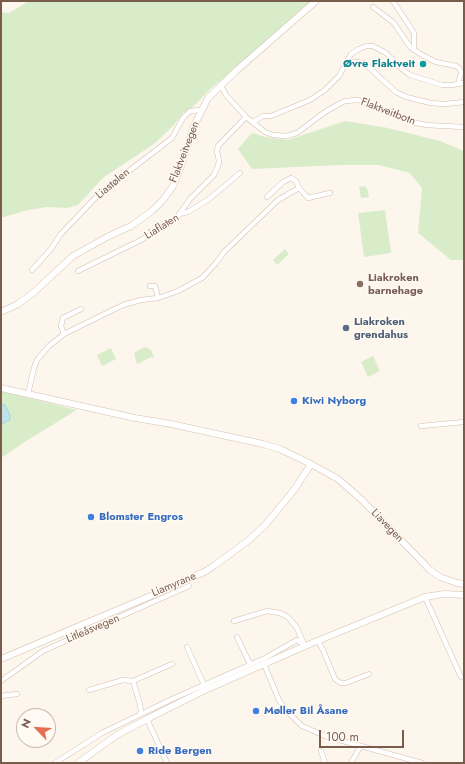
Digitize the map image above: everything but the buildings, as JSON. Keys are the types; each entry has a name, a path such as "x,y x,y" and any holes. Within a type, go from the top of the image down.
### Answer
{"main road":[{"name":"Flaktveitvegen","path":"1,312 18,304 33,293 73,256 107,237 131,226 152,211 163,200 173,186 182,164 193,128 208,98 316,1"},
{"path":"1,388 263,444 280,449 311,464"},
{"name":"Liavegen","path":"311,464 338,479 353,492 430,570 457,583 464,584"},
{"name":"Liamyrane","path":"1,659 206,571 251,538 274,515 294,490 311,464"},
{"path":"78,763 117,735 147,719 203,691 305,646 425,597 444,594 464,595"}],"street":[{"path":"393,1 414,33 414,50"},
{"path":"373,7 394,23 410,47 414,50 436,62 456,66 460,69 461,73 458,84"},
{"path":"253,122 263,116 271,116 310,100 339,76 351,54 367,46 373,46 386,54 410,75 442,85 464,83"},
{"name":"Flaktveitbotn","path":"348,61 364,63 378,74 396,92 406,96 431,103 445,104 464,102"},
{"name":"Flaktveitbotn","path":"221,86 226,95 246,117 265,132 273,135 286,136 297,133 337,105 346,101 358,100 412,122 426,125 464,127"},
{"name":"Liastølen","path":"32,270 51,249 60,235 99,194 172,138 183,118 190,111 201,110"},
{"path":"179,214 190,199 214,175 219,161 217,151 218,146 246,117"},
{"name":"Liaflaten","path":"78,271 125,249 168,224 179,214 188,212 209,200 240,174"},
{"path":"267,197 284,182 291,178 296,181 299,188 308,198 330,193"},
{"path":"28,394 34,368 38,360 49,346 64,334 123,305 141,300 158,298 178,291 202,278 224,252 278,200 299,188"},
{"path":"150,286 154,286 158,298"},
{"path":"64,334 61,326 63,318 81,309"},
{"path":"421,426 464,422"},
{"name":"Litleåsvegen","path":"1,681 42,651 189,586"},
{"path":"425,597 461,677"},
{"path":"234,620 267,611 280,613 288,617 297,628 305,646"},
{"path":"237,637 250,664"},
{"path":"55,763 102,733 279,651 297,640 305,646"},
{"path":"318,641 335,679 341,683 346,683 369,674"},
{"path":"187,647 204,685"},
{"path":"90,690 123,680 133,681 172,664"},
{"path":"264,664 279,700 286,710 302,726 325,736 360,747 422,763"},
{"path":"133,681 140,704 141,712 139,715"},
{"path":"1,696 18,694"},
{"path":"147,719 167,763"},
{"path":"351,763 360,747"},
{"path":"321,751 325,763"}],"green space":[{"path":"29,1 320,1 211,88 192,108 184,112 174,125 154,144 104,177 78,205 67,208 46,207 24,211 1,218 1,12 9,13"},
{"path":"345,121 388,128 440,141 464,151 464,260 451,260 418,233 422,188 410,173 379,165 340,165 252,169 238,149 252,133 266,137 288,140"},
{"path":"365,186 368,190 369,197 361,198 359,187"},
{"path":"385,210 391,253 364,257 358,213"},
{"path":"285,249 289,254 277,265 273,260"},
{"path":"145,347 151,350 154,357 137,364 134,353"},
{"path":"111,348 116,359 102,366 97,355"},
{"path":"373,356 380,371 368,377 361,362"},
{"path":"1,391 77,410 1,458 1,425 10,420 10,415 5,405 1,404"}],"water":[{"path":"1,404 5,405 10,415 10,420 1,425"}],"place":[{"name":"Øvre Flaktveit","path":"423,64"},
{"name":"Liakroken barnehage","path":"360,284"},
{"name":"Liakroken grendahus","path":"346,328"},
{"name":"Kiwi Nyborg","path":"294,401"},
{"name":"Blomster Engros","path":"91,517"},
{"name":"Møller Bil Åsane","path":"256,711"},
{"name":"Ride Bergen","path":"140,751"}]}
